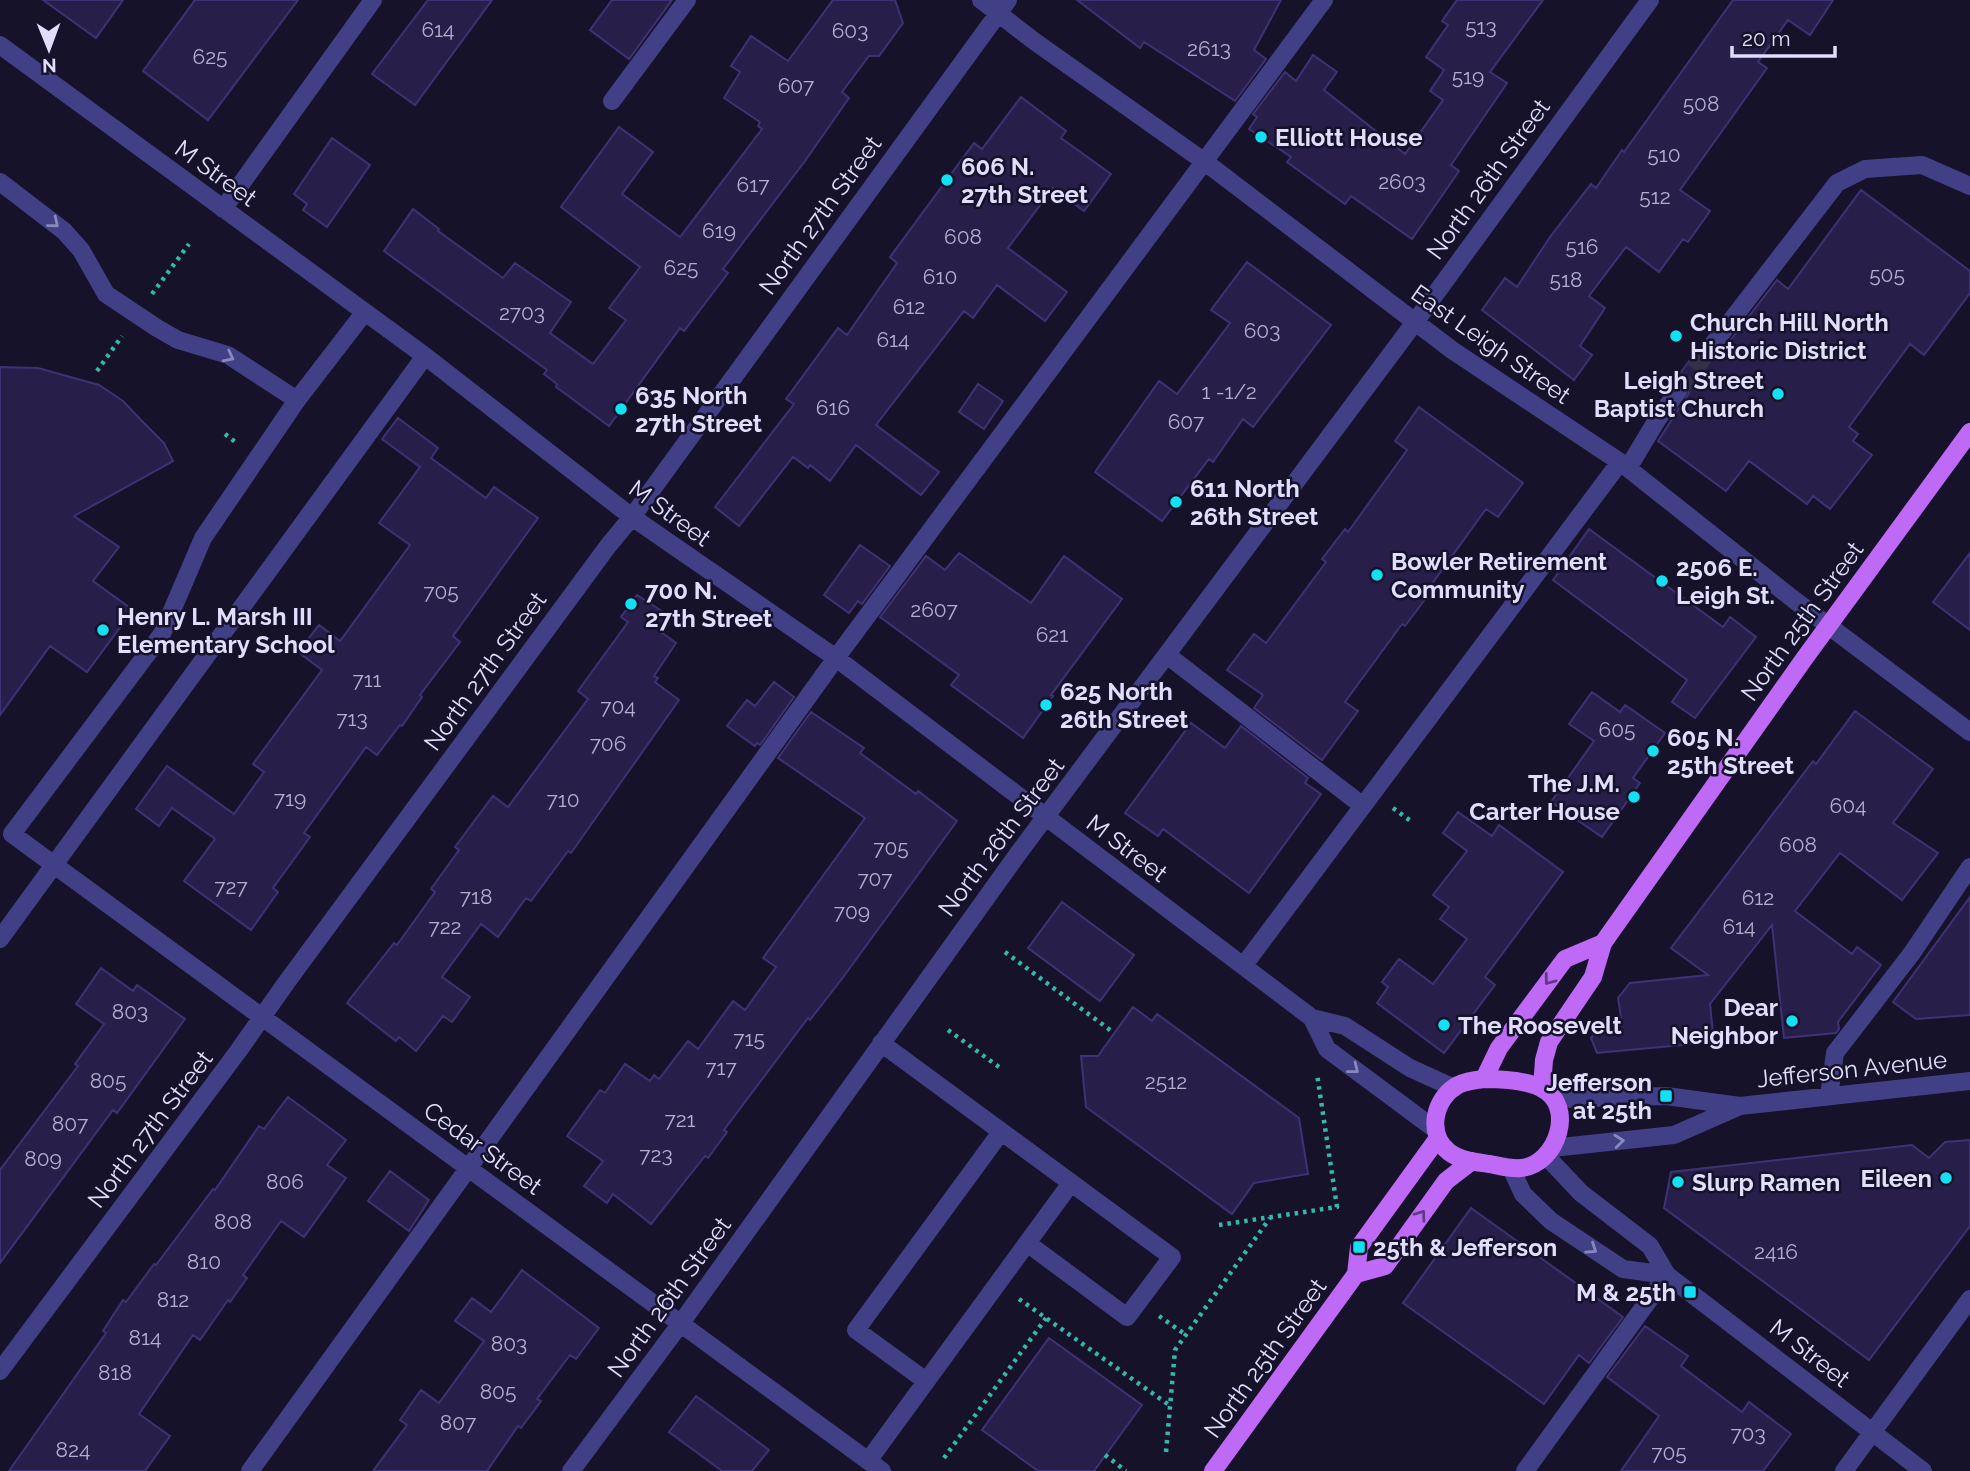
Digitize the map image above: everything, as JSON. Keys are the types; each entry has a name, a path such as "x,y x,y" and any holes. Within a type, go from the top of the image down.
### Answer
{"main road":[{"name":"North 25th Street","path":"1549,1094 1544,1060 1549,1042 1594,977 1603,943 1828,626 1970,432"},
{"path":"1484,1079 1499,1048 1565,959 1603,943"},
{"path":"1484,1079 1514,1081 1549,1094 1558,1105 1559,1126 1549,1152 1532,1166 1511,1168 1472,1161 1449,1152 1437,1134 1435,1120 1440,1104 1454,1088 1484,1079"},
{"name":"North 25th Street","path":"1213,1471 1356,1275 1359,1247 1437,1134"},
{"name":"North 25th Street","path":"1356,1275 1385,1266 1446,1181 1472,1161"}],"street":[{"path":"223,209 373,0"},
{"path":"612,101 687,0"},
{"name":"East Leigh Street","path":"981,0 1003,7 1452,350 1624,465 1828,626 1970,732"},
{"path":"250,1471 836,658 1324,0"},
{"name":"North 26th Street","path":"571,1471 1046,818 1415,322 1650,0"},
{"name":"North 27th Street","path":"0,1371 632,517 1003,7"},
{"name":"M Street","path":"0,45 425,356 632,517 836,658 1312,1018 1345,1026 1410,1068 1454,1088"},
{"path":"1710,348 1838,183 1865,169 1922,165 1970,186"},
{"path":"0,182 64,231 81,250 106,294 178,340 228,355 297,400 365,313"},
{"path":"0,939 425,356"},
{"path":"1244,965 1678,391"},
{"name":"Cedar Street","path":"297,400 204,538 162,634 12,834 875,1466"},
{"path":"1167,655 1363,806"},
{"path":"1829,1096 1835,1053 1912,953 1970,867"},
{"name":"M Street","path":"1312,1018 1327,1049 1437,1134"},
{"path":"881,1043 1172,1257 1127,1317 1027,1243"},
{"name":"Jefferson Avenue","path":"1549,1094 1666,1096 1740,1106 1970,1081"},
{"name":"Jefferson Avenue","path":"1549,1152 1674,1135 1740,1106"},
{"path":"926,1381 856,1330 1001,1132"},
{"name":"M Street","path":"1549,1152 1581,1193 1650,1246 1667,1275 1923,1471"},
{"name":"M Street","path":"1511,1168 1522,1194 1551,1221 1623,1269 1667,1275"},
{"path":"875,1466 926,1381 1071,1183"},
{"path":"1525,1471 1667,1275"},
{"path":"1844,1471 1970,1299"}],"path":[{"path":"149,299 189,244"},
{"path":"97,371 125,332"},
{"path":"1392,808 1412,822"},
{"path":"1005,952 1114,1034"},
{"path":"948,1030 999,1067"},
{"path":"1219,1225 1340,1209 1317,1074"},
{"path":"1166,1452 1175,1350 1270,1218"},
{"path":"1018,1298 1170,1405"},
{"path":"1158,1315 1186,1335"},
{"path":"944,1458 1046,1318"},
{"path":"1105,1455 1126,1471"}],"building":[{"path":"43,0 123,0 96,38"},
{"path":"195,0 298,0 208,120 143,71"},
{"path":"428,0 492,0 415,105 372,74"},
{"path":"612,0 672,0 629,59 590,30"},
{"path":"833,0 895,0 903,23 879,56 869,56 842,92 849,98 723,269 728,273 684,331 680,328 609,426 556,387 557,384 544,374 547,370 384,251 413,209 439,229 438,231 503,278 515,263 571,302 550,333 593,364 626,320 609,308 640,267 561,207 619,127 653,152 622,194 680,237 762,129 758,126 760,122 724,98 740,72 731,66 751,36 788,61"},
{"path":"1077,0 1281,0 1254,50 1266,59 1235,101 1144,42 1140,48"},
{"path":"1457,0 1543,0 1490,72 1507,83 1451,165 1459,171 1412,239 1351,196 1345,204 1287,162 1291,157 1249,129 1257,117 1253,114 1285,72 1296,81 1313,55 1337,72 1324,90 1405,154 1443,100 1430,91 1444,70 1426,57 1448,25 1442,21"},
{"path":"1733,0 1833,0 1810,35 1788,20 1758,62 1767,68 1680,190 1710,211 1688,242 1683,239 1659,272 1626,247 1589,296 1605,308 1580,346 1592,355 1574,380 1482,310 1505,278 1517,287 1550,237 1591,184 1596,188 1622,150 1624,152"},
{"path":"1021,97 1066,131 1061,138 1111,174 1084,211 1053,188 1008,248 1067,292 1045,321 997,285 973,318 964,311 876,425 939,472 921,495 856,445 830,481 810,465 808,468 793,457 739,526 715,507 794,404 786,399 838,328 847,335 897,263 890,257 974,143 982,149"},
{"path":"332,138 370,165 327,227 303,210 307,204 294,194"},
{"name":"Leigh Street Baptist Church","path":"1861,190 1970,271 1970,293 1924,355 1910,344 1849,427 1858,434 1853,441 1872,455 1830,509 1813,496 1807,504 1749,461 1726,491 1658,441 1689,393 1685,382 1675,380 1699,348 1703,357 1708,359 1719,355 1777,280 1788,289"},
{"path":"1247,262 1331,325 1253,427 1243,419 1213,462 1209,459 1162,521 1095,472 1159,381 1177,394 1230,323 1211,310"},
{"name":"Henry L. Marsh III Elementary School","path":"0,367 38,368 99,385 123,401 164,443 173,461 74,516 119,547 93,581 133,610 87,672 50,646 0,715"},
{"path":"978,384 1003,401 984,429 959,412"},
{"name":"Bowler Retirement Community","path":"1419,407 1523,483 1498,517 1486,509 1429,588 1432,590 1405,626 1402,624 1345,702 1358,711 1322,760 1254,708 1263,695 1227,670 1254,634 1266,643 1326,562 1322,559 1345,529 1348,532 1407,450 1395,441"},
{"path":"398,418 438,448 431,458 486,498 494,487 538,518 453,636 460,642 420,695 422,697 402,726 400,725 377,755 366,747 304,833 310,837 273,888 278,892 251,930 184,881 215,839 172,808 159,826 136,809 167,766 234,814 264,772 253,764 322,670 298,652 319,625 340,641 410,545 379,523 420,467 382,439"},
{"path":"1589,529 1723,627 1730,617 1756,637 1695,718 1672,702 1687,680 1553,580"},
{"path":"860,545 890,566 862,604 858,601 849,613 824,595"},
{"path":"959,553 1031,603 1064,556 1122,599 1051,695 1053,696 1023,738 951,685 959,675 880,617 926,556 945,570"},
{"path":"1970,553 1970,630 1933,602"},
{"path":"637,595 671,617 661,632 676,643 654,676 658,678 655,682 679,700 571,853 568,851 531,901 526,898 498,937 481,924 442,977 470,997 452,1022 443,1016 416,1051 399,1037 396,1041 347,1003 394,943 397,945 435,892 431,889 459,850 455,847 493,796 508,807 588,699 578,691 628,622 621,617"},
{"path":"774,682 794,697 760,745 757,743 755,746 727,726 747,700 755,706"},
{"path":"1592,692 1620,712 1625,705 1665,733 1633,778 1640,783 1602,837 1551,802 1594,741 1569,724"},
{"path":"1855,711 1933,769 1893,823 1938,853 1902,900 1840,853 1795,911 1852,954 1857,947 1881,965 1838,1022 1839,1029 1836,1033 1784,1038 1772,925 1710,1004 1714,1042 1597,1053 1591,1038 1602,1020 1621,1018 1618,998 1630,983 1708,975 1671,948 1813,761 1816,764"},
{"path":"811,712 864,748 860,753 916,794 918,791 957,821 844,976 810,1020 808,1018 724,1130 727,1132 708,1158 705,1156 651,1224 613,1194 607,1203 584,1186 603,1161 567,1136 600,1090 605,1093 625,1064 650,1081 654,1075 659,1079 688,1041 698,1049 733,1001 745,1010 776,967 763,958 865,818 778,758"},
{"path":"1191,723 1225,748 1241,726 1308,778 1305,783 1321,794 1249,893 1163,829 1158,836 1125,813"},
{"path":"1458,812 1492,836 1499,825 1563,872 1485,977 1495,985 1444,1053 1377,1003 1388,987 1382,982 1399,959 1433,984 1467,939 1440,919 1449,907 1433,895 1467,851 1443,833"},
{"path":"1970,897 1970,1015 1916,1019 1893,1002"},
{"path":"1062,902 1134,955 1100,1001 1028,948"},
{"path":"101,968 133,991 137,985 185,1019 117,1113 113,1110 0,1263 0,1170 78,1066 75,1064 104,1024 76,1004"},
{"path":"1133,1007 1152,1021 1157,1014 1299,1118 1308,1174 1254,1183 1232,1214 1086,1107 1081,1056 1098,1056"},
{"path":"288,1097 346,1140 327,1165 346,1178 304,1237 281,1221 243,1275 247,1278 230,1302 228,1300 200,1340 193,1335 139,1414 170,1436 145,1471 9,1471 106,1333 103,1331 123,1300 126,1302 213,1189 215,1190 259,1126 264,1129"},
{"path":"1970,1140 1970,1226 1869,1360 1664,1208 1671,1172 1912,1145 1929,1158 1945,1142"},
{"path":"390,1171 429,1200 409,1231 368,1201"},
{"path":"1471,1208 1623,1317 1589,1363 1579,1355 1544,1404 1403,1303"},
{"path":"522,1270 599,1328 576,1359 570,1355 537,1399 541,1401 521,1428 518,1426 487,1471 373,1471 407,1425 400,1420 421,1390 439,1403 484,1341 455,1321 472,1298 491,1312"},
{"path":"1645,1326 1688,1356 1681,1366 1742,1412 1749,1402 1791,1434 1763,1471 1621,1471 1659,1416 1607,1377"},
{"path":"1049,1338 1142,1405 1094,1471 1038,1471 982,1430"},
{"path":"696,1396 769,1450 752,1471 722,1471 669,1432"}],"tunnel":[{"path":"1678,391 1710,348"}],"place":[{"name":"Elliott House","path":"1261,137"},
{"name":"606 N. 27th Street","path":"947,180"},
{"name":"Church Hill North Historic District","path":"1676,336"},
{"name":"Leigh Street Baptist Church","path":"1778,394"},
{"name":"635 North 27th Street","path":"621,409"},
{"name":"611 North 26th Street","path":"1176,502"},
{"name":"Bowler Retirement Community","path":"1377,575"},
{"name":"2506 E. Leigh St.","path":"1662,581"},
{"name":"700 N. 27th Street","path":"631,604"},
{"name":"Henry L. Marsh III Elementary School","path":"103,630"},
{"name":"625 North 26th Street","path":"1046,705"},
{"name":"605 N. 25th Street","path":"1653,751"},
{"name":"The J.M. Carter House","path":"1634,797"},
{"name":"Dear Neighbor","path":"1792,1021"},
{"name":"The Roosevelt","path":"1444,1025"},
{"name":"Jefferson at 25th","path":"1666,1096"},
{"name":"Eileen","path":"1946,1178"},
{"name":"Slurp Ramen","path":"1678,1182"},
{"name":"25th & Jefferson","path":"1359,1247"},
{"name":"M & 25th","path":"1690,1292"}]}
